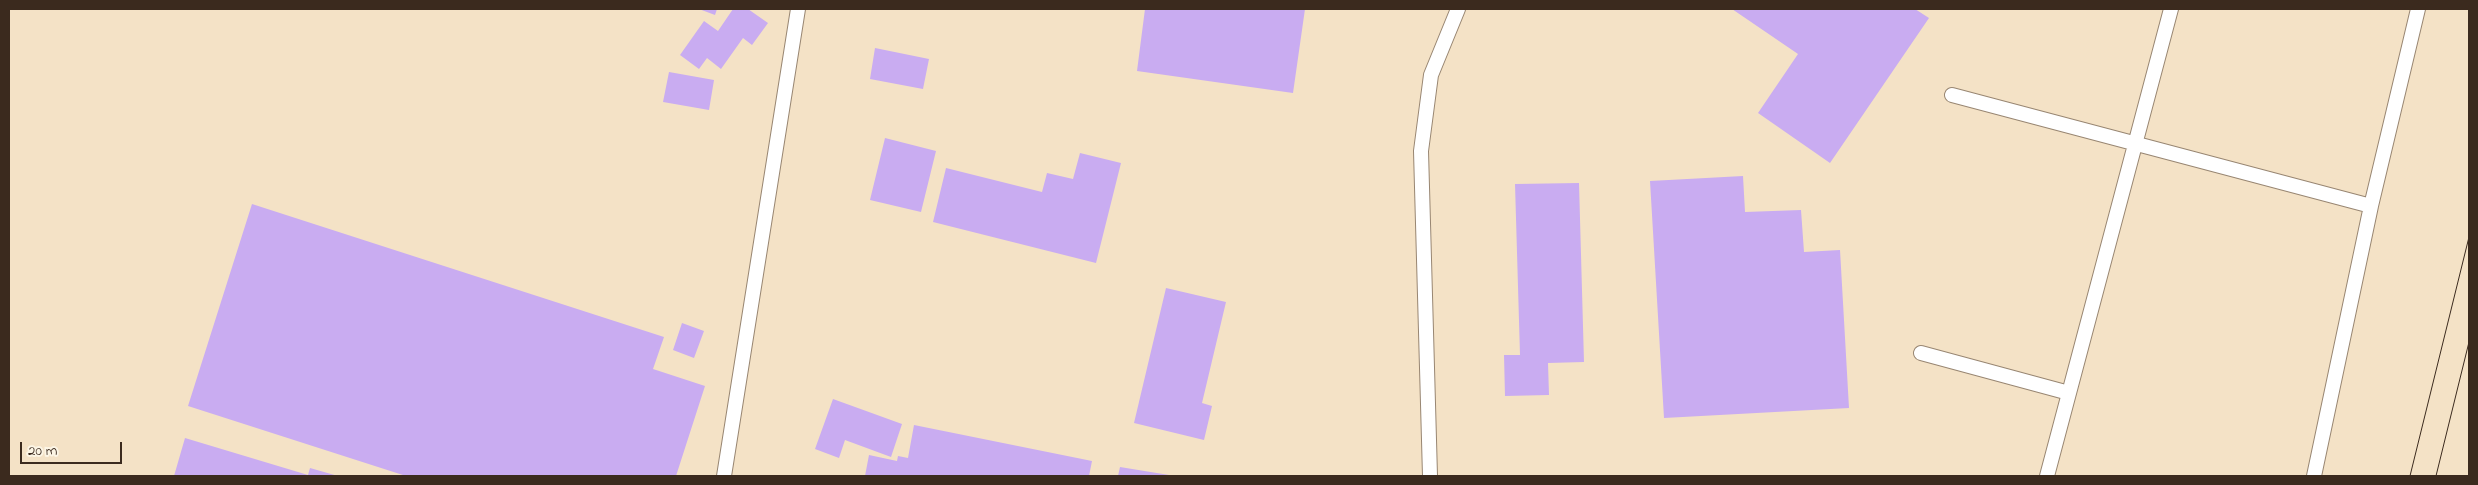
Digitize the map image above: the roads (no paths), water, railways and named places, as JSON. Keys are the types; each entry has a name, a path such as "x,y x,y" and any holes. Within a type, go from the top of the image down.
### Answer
{"lane":[{"path":"724,476 798,9"},
{"path":"1430,476 1421,150 1431,75 1458,9"},
{"path":"2047,476 2171,9"},
{"path":"2314,476 2370,206 2418,9"},
{"path":"1952,95 2370,206"},
{"path":"1921,353 2069,393"}],"tram line":[{"path":"2410,476 2469,237"},
{"path":"2436,476 2469,342"}]}
